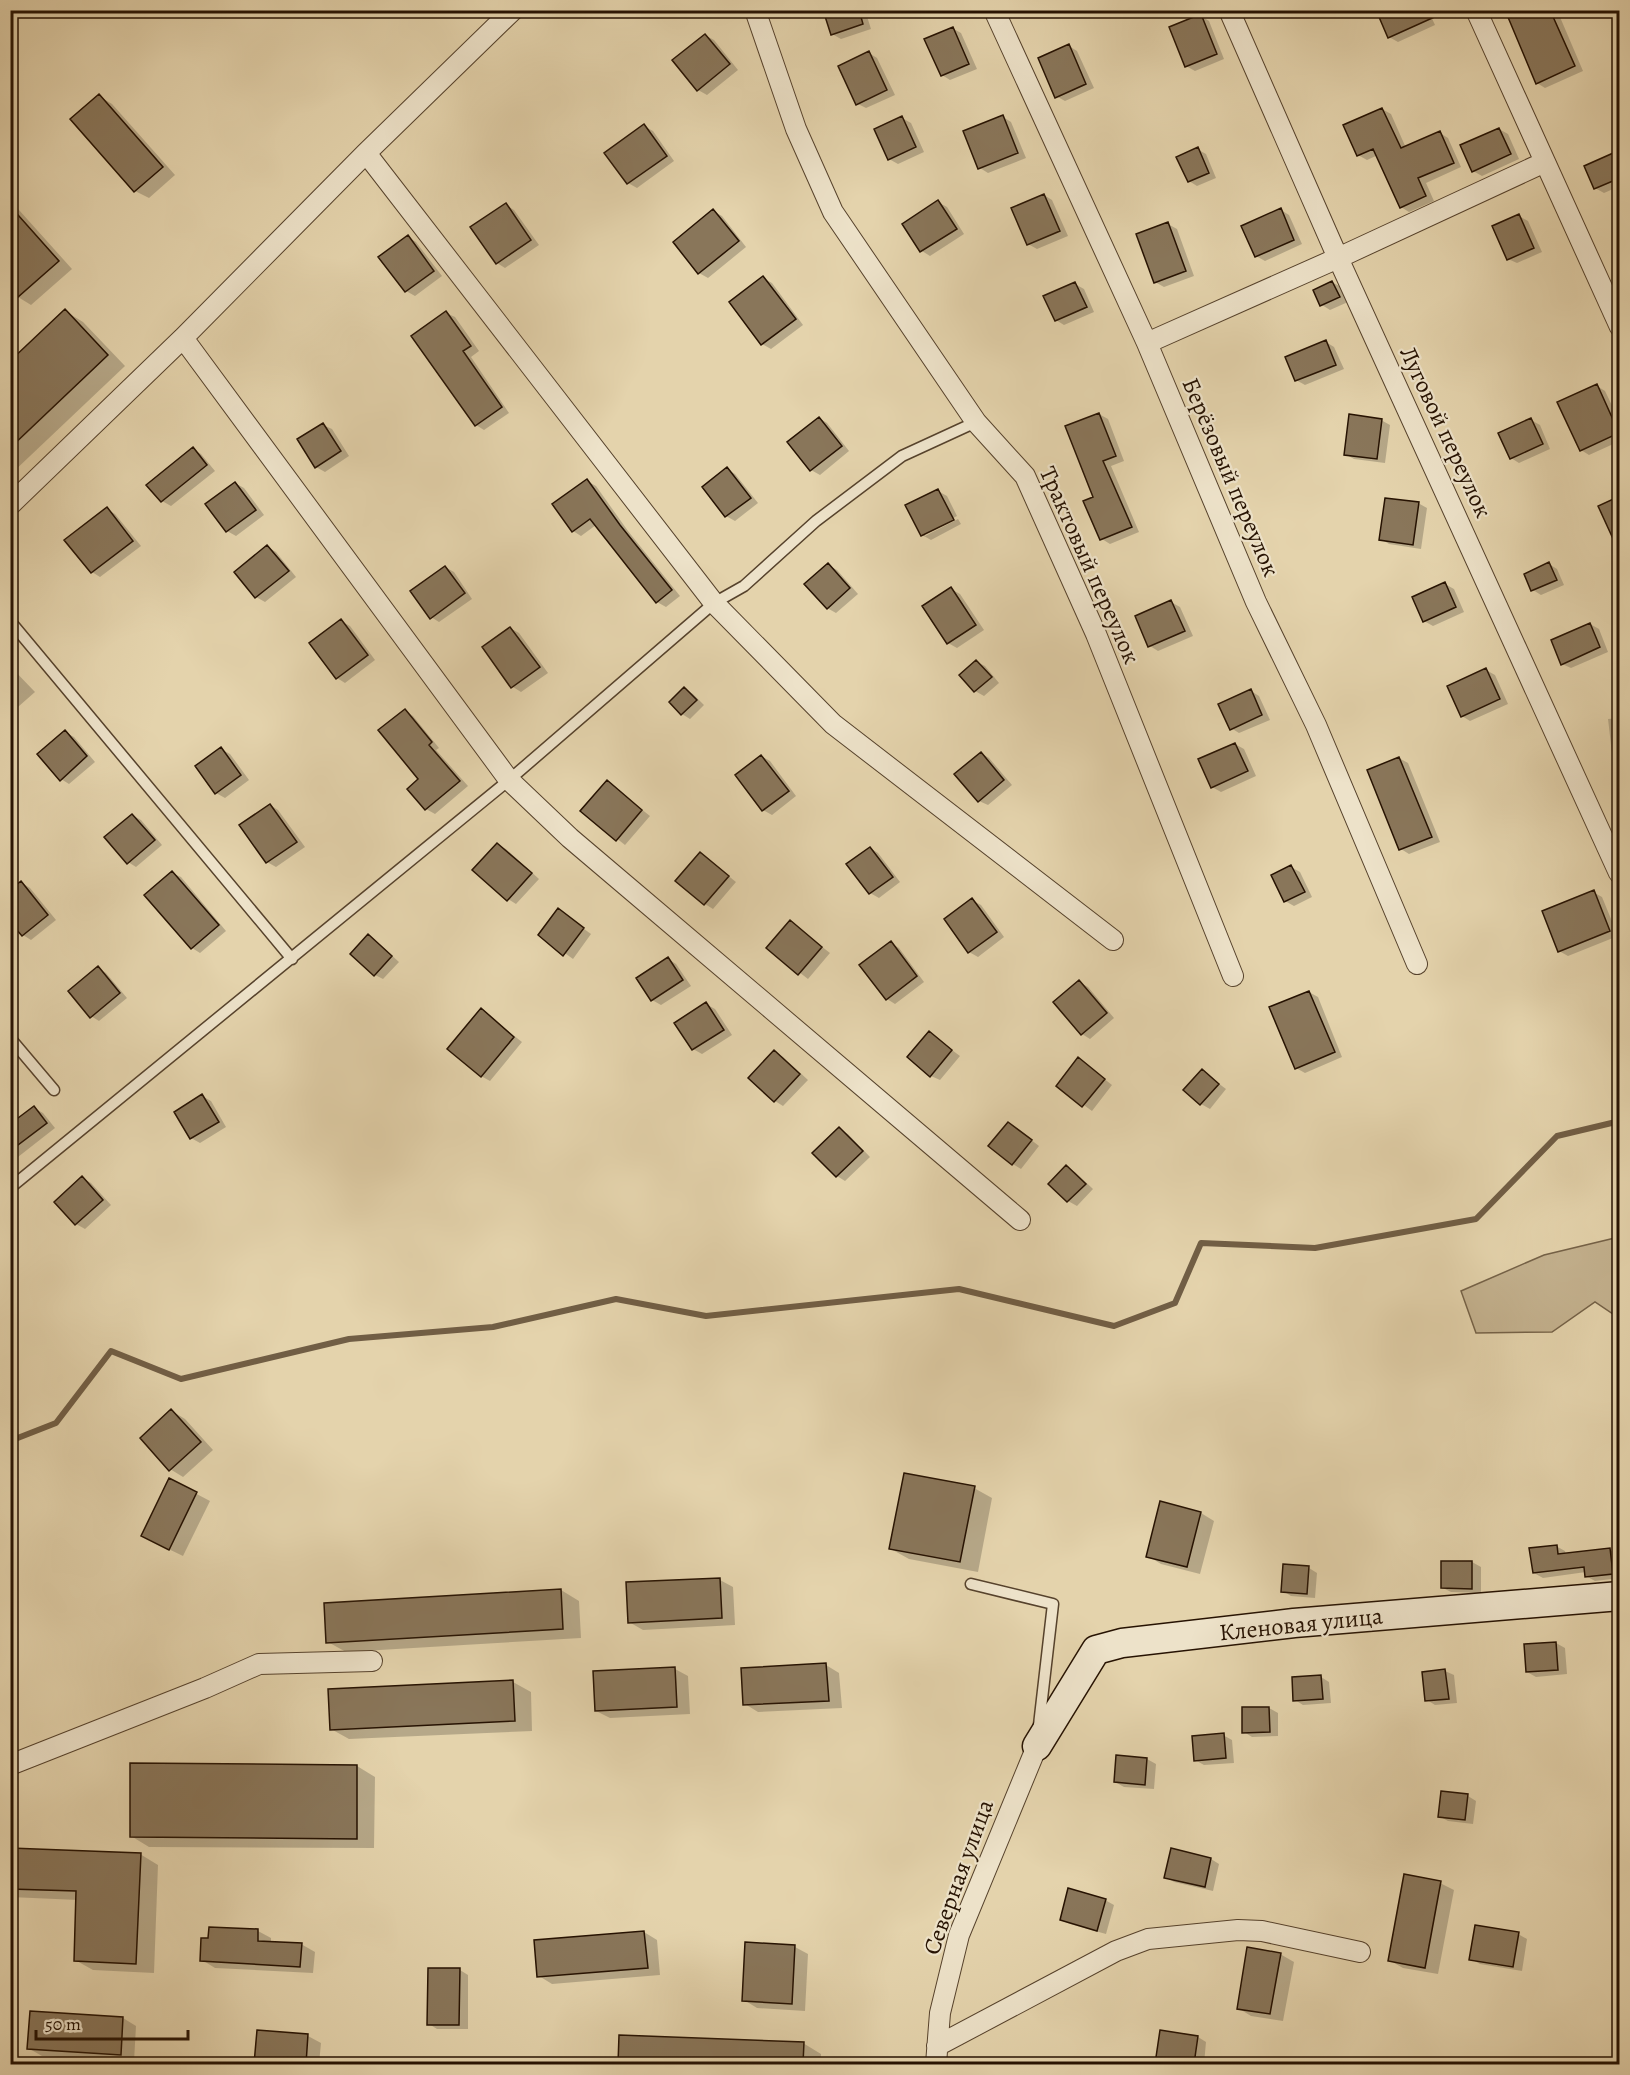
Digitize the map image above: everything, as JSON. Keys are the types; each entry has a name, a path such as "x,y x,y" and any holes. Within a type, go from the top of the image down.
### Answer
{"street":[{"path":"10,505 183,338 366,153 513,10"},
{"name":"Трактовый переулок","path":"755,10 796,129 833,212 976,422 1025,476 1096,634 1233,976"},
{"name":"Берёзовый переулок","path":"994,10 1147,343 1256,602 1316,725 1417,964"},
{"name":"Луговой переулок","path":"1228,10 1338,258 1619,873"},
{"path":"1476,10 1620,327"},
{"path":"366,153 714,603 833,724 1113,940"},
{"path":"1147,343 1545,162"},
{"path":"183,338 509,780 570,838 1020,1220"},
{"name":"Кленовая улица","path":"1037,1746 1096,1650 1122,1643 1294,1623 1620,1596"},
{"path":"10,1765 205,1688 259,1664 372,1661"},
{"name":"Северная улица","path":"937,2055 940,2013 959,1935 1037,1746"},
{"path":"937,2055 1116,1951 1148,1939 1238,1930 1262,1931 1360,1952"}],"lane":[{"path":"10,1188 509,780 714,603 744,586 816,521 902,456 976,422"},
{"path":"10,621 292,959"},
{"path":"10,1038 54,1090"},
{"path":"971,1584 1053,1605 1037,1746"}],"shaded area":[{"path":"1619,1237 1619,1318 1595,1302 1552,1332 1476,1333 1461,1291 1544,1255"}],"building":[{"path":"823,10 859,10 863,24 831,35"},
{"path":"1376,10 1450,10 1388,38"},
{"path":"1505,10 1550,10 1575,66 1536,84"},
{"path":"1201,14 1217,54 1185,67 1169,27"},
{"path":"953,27 969,64 941,76 924,39"},
{"path":"705,34 730,64 697,91 672,60"},
{"path":"1069,44 1086,84 1055,98 1038,58"},
{"path":"869,51 887,90 856,105 838,66"},
{"path":"99,94 163,167 134,192 70,119"},
{"path":"1382,108 1401,148 1440,131 1454,163 1418,178 1426,196 1400,208 1373,149 1357,156 1343,125"},
{"path":"1003,115 1018,153 978,169 963,131"},
{"path":"902,116 916,147 888,160 874,129"},
{"path":"644,124 667,156 627,184 604,153"},
{"path":"1499,128 1511,154 1472,172 1460,145"},
{"path":"1198,147 1209,173 1188,182 1176,157"},
{"path":"1620,150 1620,178 1594,189 1584,166"},
{"path":"1044,194 1060,231 1027,245 1011,208"},
{"path":"938,200 957,229 920,252 902,224"},
{"path":"506,203 531,240 496,264 470,227"},
{"path":"10,206 59,261 10,304"},
{"path":"1281,208 1294,240 1255,257 1241,226"},
{"path":"713,209 739,241 698,274 673,242"},
{"path":"1519,214 1534,248 1507,260 1492,226"},
{"path":"1168,222 1186,271 1154,283 1136,234"},
{"path":"408,235 434,271 405,292 378,257"},
{"path":"763,276 796,319 761,345 729,302"},
{"path":"1332,281 1340,297 1320,306 1313,290"},
{"path":"1075,282 1087,307 1055,321 1043,296"},
{"path":"65,309 108,355 10,448 10,361"},
{"path":"446,311 471,346 463,351 502,407 475,426 411,336"},
{"path":"1326,340 1336,365 1295,381 1285,357"},
{"path":"1597,384 1619,433 1580,451 1557,402"},
{"path":"1099,413 1116,456 1103,461 1132,527 1100,540 1083,501 1093,497 1065,426"},
{"path":"1349,414 1382,419 1377,459 1344,455"},
{"path":"819,417 842,446 810,471 787,442"},
{"path":"1531,418 1543,444 1510,459 1498,433"},
{"path":"323,423 341,451 315,468 297,439"},
{"path":"193,447 207,465 161,502 146,485"},
{"path":"727,467 751,498 725,517 702,487"},
{"path":"587,479 672,590 656,603 590,519 572,532 552,504"},
{"path":"235,482 256,510 226,532 205,504"},
{"path":"938,489 954,520 921,536 905,505"},
{"path":"1620,496 1620,554 1598,506"},
{"path":"1385,498 1419,502 1413,545 1379,540"},
{"path":"107,507 133,541 91,573 64,540"},
{"path":"267,545 289,571 255,598 234,572"},
{"path":"1549,562 1557,580 1531,591 1524,574"},
{"path":"828,563 850,588 827,609 804,584"},
{"path":"445,566 465,593 430,619 410,591"},
{"path":"1445,582 1456,607 1423,622 1412,597"},
{"path":"951,587 976,625 947,644 922,606"},
{"path":"1171,600 1185,631 1148,647 1135,616"},
{"path":"341,619 368,655 336,679 309,643"},
{"path":"1590,623 1600,647 1561,665 1551,640"},
{"path":"510,627 540,667 511,688 482,647"},
{"path":"976,660 992,677 974,692 959,675"},
{"path":"1486,668 1500,699 1461,717 1447,686"},
{"path":"684,687 697,700 681,715 669,702"},
{"path":"1251,689 1262,715 1230,730 1218,704"},
{"path":"405,709 432,742 429,745 460,781 425,810 407,789 418,779 378,730"},
{"path":"65,730 87,756 60,781 37,754"},
{"path":"1235,743 1248,771 1211,788 1198,759"},
{"path":"221,747 241,775 215,794 195,766"},
{"path":"981,752 1004,780 978,802 954,774"},
{"path":"761,755 789,791 762,811 735,775"},
{"path":"1399,757 1432,837 1399,850 1367,770"},
{"path":"607,780 642,810 616,841 580,811"},
{"path":"270,804 297,842 266,863 239,825"},
{"path":"132,814 155,840 127,864 104,837"},
{"path":"497,843 532,873 507,901 472,870"},
{"path":"870,847 893,877 869,894 846,864"},
{"path":"700,852 729,876 704,905 675,881"},
{"path":"1291,865 1305,892 1284,902 1271,875"},
{"path":"172,871 219,925 191,949 144,895"},
{"path":"21,881 48,915 22,936 10,922 10,890"},
{"path":"1594,890 1610,931 1558,952 1542,911"},
{"path":"972,898 997,932 968,953 944,919"},
{"path":"558,908 584,928 563,956 538,935"},
{"path":"790,920 822,947 798,975 766,948"},
{"path":"368,934 392,956 374,976 350,954"},
{"path":"891,941 917,976 886,1000 859,965"},
{"path":"668,957 683,980 651,1001 636,978"},
{"path":"98,966 120,993 90,1018 68,991"},
{"path":"1079,980 1107,1013 1081,1035 1053,1002"},
{"path":"1309,991 1335,1052 1295,1069 1269,1007"},
{"path":"706,1002 724,1030 692,1050 674,1023"},
{"path":"481,1008 514,1037 481,1077 447,1049"},
{"path":"929,1031 952,1050 930,1077 907,1057"},
{"path":"774,1050 800,1074 774,1102 748,1078"},
{"path":"1078,1057 1105,1079 1082,1107 1056,1086"},
{"path":"1202,1069 1219,1084 1200,1105 1183,1090"},
{"path":"202,1094 219,1122 190,1139 174,1112"},
{"path":"34,1106 47,1123 10,1151 10,1124"},
{"path":"1008,1122 1032,1140 1012,1165 988,1146"},
{"path":"839,1127 863,1151 836,1177 812,1153"},
{"path":"1066,1165 1086,1184 1067,1202 1048,1184"},
{"path":"82,1176 103,1200 75,1225 54,1202"},
{"path":"171,1409 201,1442 169,1471 140,1438"},
{"path":"904,1473 975,1486 960,1562 889,1549"},
{"path":"169,1478 197,1492 169,1550 141,1536"},
{"path":"1160,1501 1201,1512 1187,1567 1146,1557"},
{"path":"1557,1545 1558,1554 1610,1548 1613,1574 1585,1577 1584,1567 1533,1573 1529,1548"},
{"path":"1441,1561 1472,1561 1472,1589 1441,1588"},
{"path":"1283,1564 1309,1566 1307,1594 1281,1592"},
{"path":"720,1578 722,1618 628,1623 626,1582"},
{"path":"561,1589 563,1629 326,1643 324,1603"},
{"path":"1556,1642 1558,1670 1526,1672 1524,1644"},
{"path":"826,1663 829,1701 743,1705 741,1668"},
{"path":"675,1667 677,1707 595,1711 593,1671"},
{"path":"1445,1669 1449,1699 1425,1701 1422,1672"},
{"path":"1321,1675 1323,1699 1293,1701 1292,1677"},
{"path":"513,1680 515,1721 330,1730 328,1689"},
{"path":"1242,1707 1269,1707 1270,1732 1242,1733"},
{"path":"1224,1733 1226,1758 1194,1761 1192,1736"},
{"path":"1116,1755 1147,1758 1145,1785 1114,1782"},
{"path":"130,1763 357,1765 357,1839 130,1837"},
{"path":"1441,1791 1468,1794 1465,1820 1438,1817"},
{"path":"10,1848 141,1853 136,1964 74,1961 76,1891 10,1889"},
{"path":"1171,1848 1211,1858 1205,1887 1164,1878"},
{"path":"1404,1874 1441,1881 1425,1968 1388,1961"},
{"path":"1068,1888 1106,1899 1097,1931 1060,1920"},
{"path":"1475,1925 1519,1932 1513,1967 1469,1960"},
{"path":"209,1927 258,1929 258,1941 302,1943 300,1967 200,1961 201,1938 208,1938"},
{"path":"644,1931 648,1968 537,1977 534,1940"},
{"path":"745,1942 795,1945 792,2004 742,2001"},
{"path":"1247,1947 1281,1953 1270,2014 1237,2009"},
{"path":"428,1968 460,1968 459,2025 427,2025"},
{"path":"30,2011 123,2017 121,2055 27,2049"},
{"path":"257,2030 308,2034 306,2064 254,2064"},
{"path":"1160,2030 1198,2036 1194,2064 1155,2064"},
{"path":"619,2035 804,2042 803,2064 618,2064"}],"waterway":[{"path":"10,1441 56,1423 111,1351 181,1379 349,1339 493,1327 616,1299 706,1316 959,1289 1114,1326 1175,1303 1201,1243 1315,1248 1476,1219 1557,1136 1620,1121"}]}
